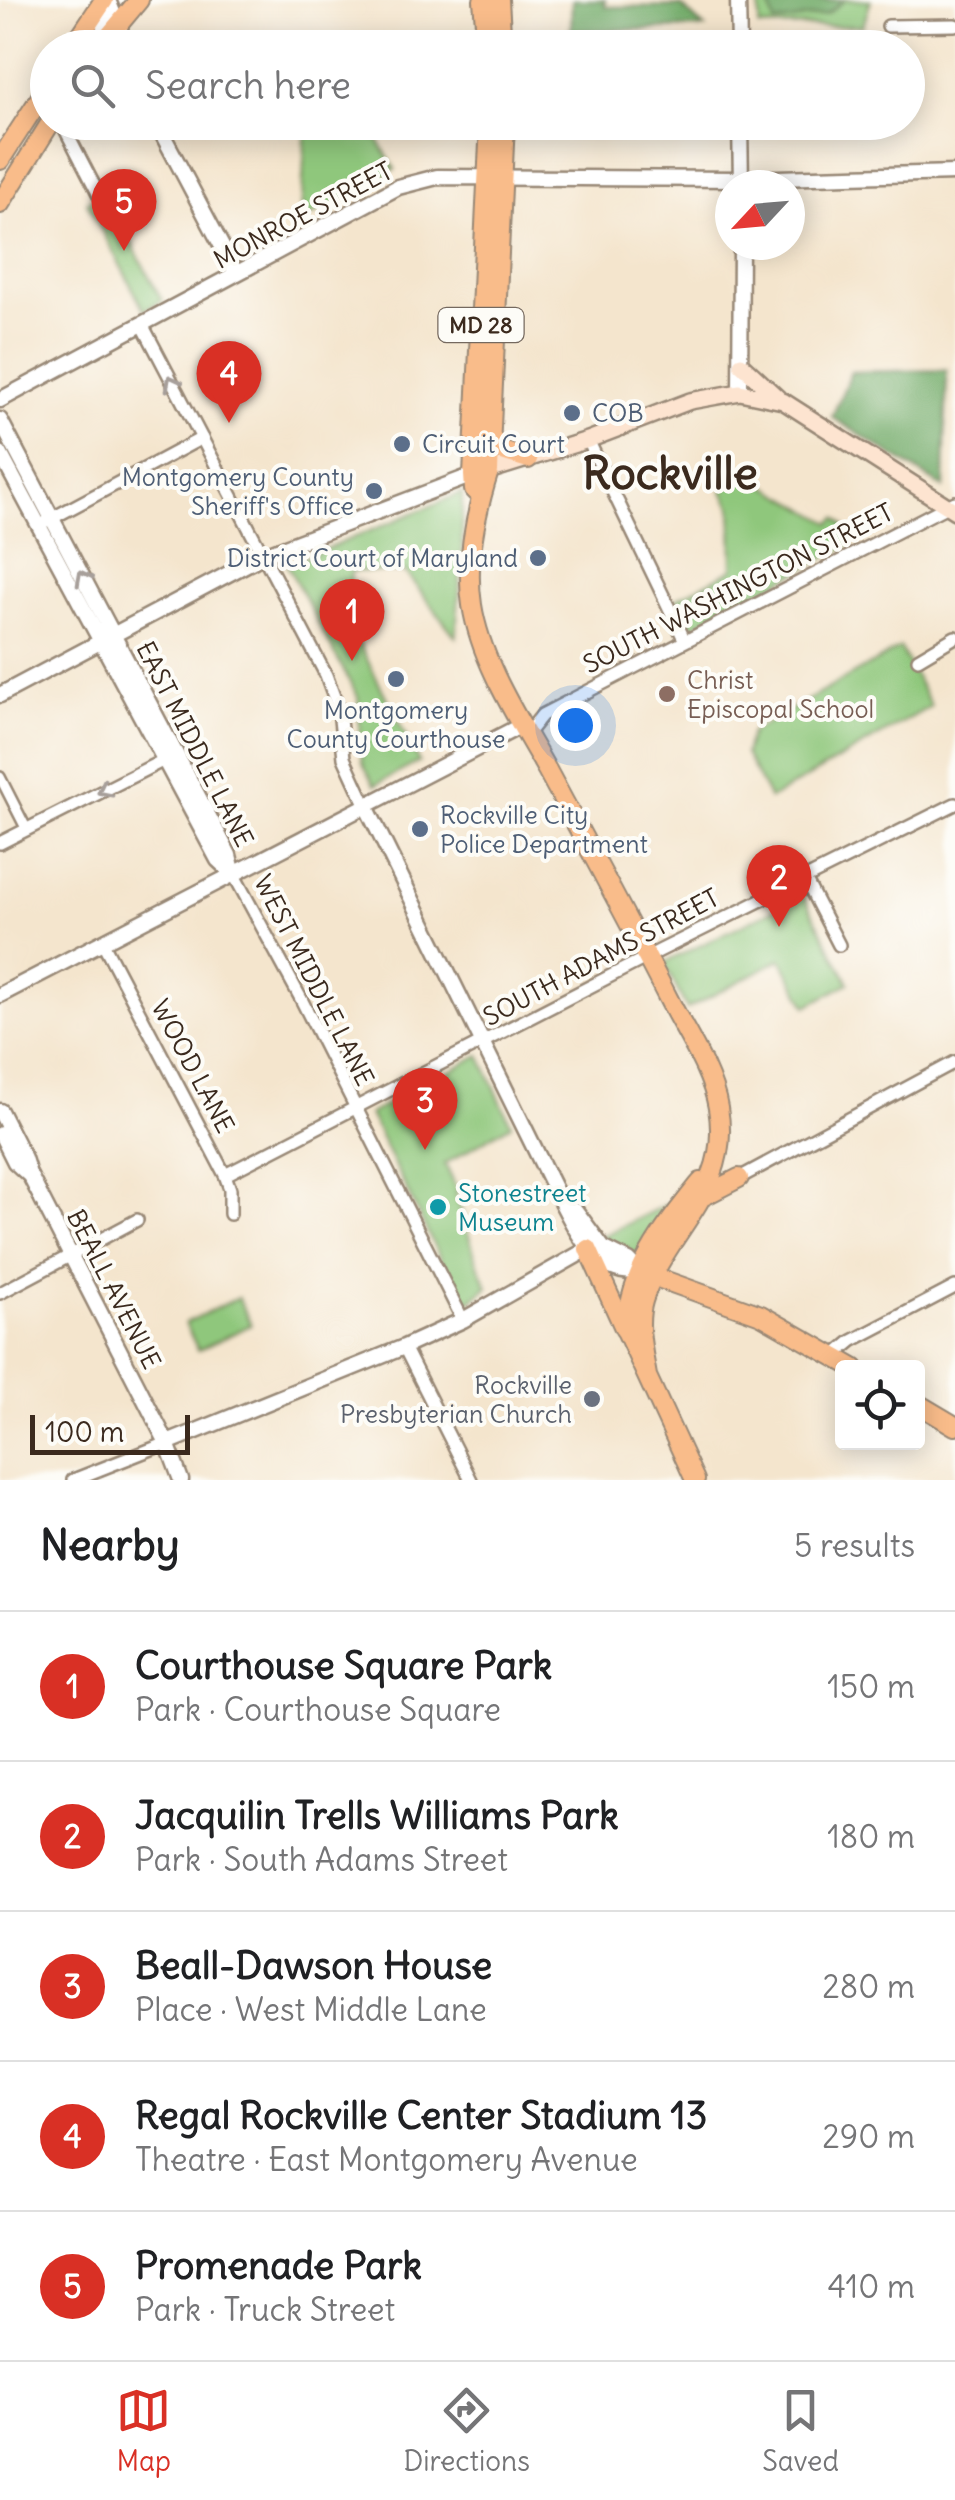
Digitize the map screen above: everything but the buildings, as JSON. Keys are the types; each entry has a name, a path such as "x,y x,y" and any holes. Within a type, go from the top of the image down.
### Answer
{"main road":[{"path":"115,30 139,0"},
{"path":"484,0 486,30"},
{"path":"499,0 501,30"},
{"path":"83,30 101,2"},
{"path":"0,160 30,114"},
{"path":"0,204 42,140"},
{"name":"MD 28","path":"481,473 490,436 496,176 492,140"},
{"name":"MD 28","path":"501,140 496,176 481,473 471,570 472,604 484,646 522,725 647,957 718,1106 717,1159 704,1196 646,1274 627,1312 627,1333 694,1480"},
{"path":"741,364 779,399 952,506"},
{"path":"481,473 588,440 690,401 740,392 779,399"},
{"path":"490,436 502,450 528,459"},
{"path":"717,1159 725,1173 739,1178"},
{"name":"MD 28","path":"647,1376 641,1324 652,1246 717,1159"},
{"path":"704,1196 739,1178"},
{"path":"588,1249 627,1333"},
{"path":"646,1274 761,1315 841,1360"},
{"path":"925,1408 955,1426"}],"street":[{"path":"738,0 739,30"},
{"path":"101,2 107,30"},
{"path":"888,26 955,25"},
{"path":"71,140 99,194"},
{"path":"166,140 236,272"},
{"path":"741,140 742,170"},
{"name":"MONROE STREET","path":"805,179 955,173"},
{"name":"MONROE STREET","path":"0,400 398,187 437,178 496,176 715,181"},
{"path":"740,392 741,260"},
{"path":"143,326 335,695 344,758 588,1249 626,1273 646,1274"},
{"name":"EAST MIDDLE LANE","path":"0,420 46,523 170,757 218,860 234,875"},
{"path":"46,523 202,438"},
{"path":"588,440 685,641"},
{"name":"EAST MIDDLE LANE","path":"0,453 46,523"},
{"path":"0,696 264,555 481,473"},
{"name":"SOUTH WASHINGTON STREET","path":"0,995 952,506"},
{"path":"918,658 955,636"},
{"path":"0,843 170,757"},
{"path":"0,777 27,830"},
{"name":"SOUTH ADAMS STREET","path":"225,1175 804,877 955,804"},
{"name":"WEST MIDDLE LANE","path":"234,875 463,1320"},
{"path":"804,877 839,945"},
{"name":"WOOD LANE","path":"103,942 225,1175 230,1189 230,1214"},
{"path":"739,1178 955,1062"},
{"name":"BEALL AVENUE","path":"0,1112 167,1443 181,1480"},
{"name":"BEALL AVENUE","path":"0,1132 15,1162 29,1174"},
{"path":"553,1182 603,1248 646,1274"},
{"path":"0,1292 137,1220"},
{"path":"73,1480 404,1347 463,1320 588,1249"},
{"path":"834,1356 852,1340 955,1287"},
{"path":"404,1347 471,1480"}],"green space":[{"path":"572,0 605,0 605,7 681,6 705,28 616,30 571,30"},
{"path":"760,0 871,0 863,26 759,27"},
{"path":"845,0 827,14 775,23 769,3"},
{"path":"305,140 378,140 395,169 305,219 301,217"},
{"path":"105,193 162,301 144,310 87,202"},
{"path":"947,370 944,488 832,417 851,372"},
{"path":"749,476 831,523 837,518 850,533 852,544 691,627 676,599 733,569 732,508 722,490"},
{"path":"462,493 456,637 405,572 351,571 353,608 344,614 419,762 375,785 362,762 358,697 287,565"},
{"path":"900,648 931,706 770,799 745,754 751,732"},
{"path":"803,895 849,983 807,1006 781,959 687,1009 664,963"},
{"path":"480,1055 511,1124 445,1164 488,1286 464,1307 369,1114"},
{"path":"681,1197 639,1253 627,1254 601,1237"},
{"path":"238,1298 251,1325 198,1350 185,1323"}],"place":[{"name":"Promenade Park","path":"124,251"},
{"name":"COB","path":"572,413"},
{"name":"Regal Rockville Center Stadium 13","path":"229,423"},
{"name":"Circuit Court","path":"402,444"},
{"name":"Montgomery County Sheriff's Office","path":"374,491"},
{"name":"District Court of Maryland","path":"538,558"},
{"name":"Courthouse Square Park","path":"352,661"},
{"name":"Montgomery County Courthouse","path":"396,679"},
{"name":"Christ Episcopal School","path":"667,694"},
{"name":"Rockville City Police Department","path":"420,829"},
{"name":"Jacquilin Trells Williams Park","path":"779,927"},
{"name":"Beall-Dawson House","path":"425,1150"},
{"name":"Stonestreet Museum","path":"438,1207"},
{"name":"Rockville Presbyterian Church","path":"592,1399"}],"district":[{"name":"Rockville","path":"670,473"}]}
